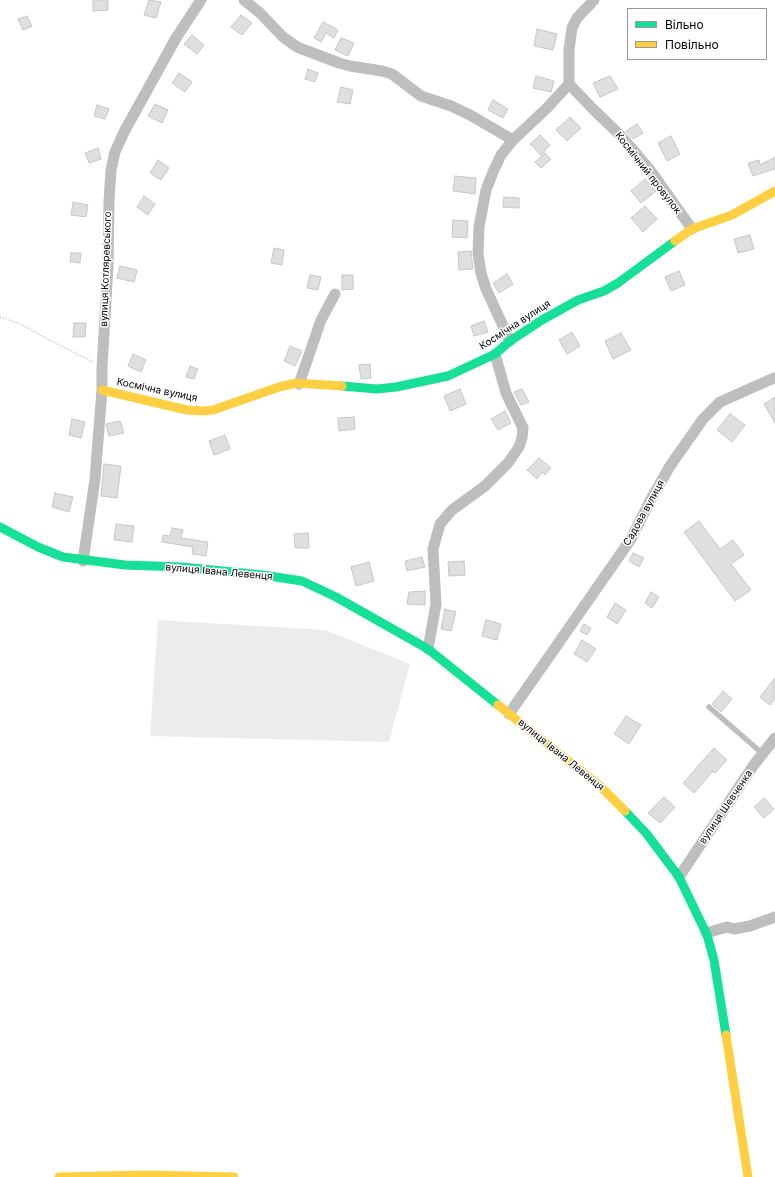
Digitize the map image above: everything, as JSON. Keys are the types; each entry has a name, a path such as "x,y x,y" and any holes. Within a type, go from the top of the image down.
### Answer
{"main road":[{"name":"Космічна вулиця","path":"102,390 187,410 203,411 228,406 279,387 299,384 376,389 396,388 448,376 495,354 510,341 542,320 578,300 604,291 618,283 692,229 732,216 775,191"},
{"name":"вулиця Івана Левенця","path":"0,527 63,558 83,561 256,574 302,581 336,597 428,649 600,786 646,833 679,877 706,933 714,960 748,1177"},
{"path":"59,1177 146,1175 234,1177"}],"street":[{"name":"вулиця Котляревського","path":"83,561 95,479 102,390 108,267 108,201 111,170 115,152 124,132 169,51 201,0"},
{"path":"244,0 260,13 283,37 297,47 339,63 392,74 421,96 451,106 470,115 513,140"},
{"path":"510,341 486,289 481,273 478,253 478,227 486,190 501,155 513,140 547,108 569,84 569,50 572,28 577,18 594,0"},
{"name":"Космічний провулок","path":"569,84 592,109 622,137 650,170 692,229"},
{"path":"299,384 321,320 335,294"},
{"path":"428,649 436,604 433,549 440,524 452,510 485,486 508,463 519,447 522,438 523,428 506,393 495,354"},
{"name":"Садова вулиця","path":"509,714 631,540 650,501 670,466 703,419 720,402 774,378"},
{"name":"вулиця Шевченка","path":"679,877 753,766 775,738"},
{"path":"706,933 727,927 734,929 750,926 775,917"}],"lane":[{"path":"710,707 763,754"}],"path":[{"path":"0,317 19,323 102,367"}],"shaded area":[{"path":"158,620 325,630 410,664 389,742 150,736"}],"building":[{"path":"93,0 108,0 108,10 93,11"},
{"path":"149,0 161,2 156,18 144,15"},
{"path":"241,15 252,23 242,35 231,27"},
{"path":"27,16 32,26 23,30 18,19"},
{"path":"323,22 338,30 334,38 326,33 321,42 314,38"},
{"path":"537,29 557,34 553,50 534,46"},
{"path":"192,35 204,45 197,54 184,44"},
{"path":"341,38 354,43 348,56 335,50"},
{"path":"308,69 318,73 315,82 305,79"},
{"path":"179,73 192,82 185,92 172,83"},
{"path":"536,76 554,81 551,92 533,88"},
{"path":"610,76 618,89 600,97 593,83"},
{"path":"341,87 353,90 350,104 337,102"},
{"path":"493,100 508,109 503,118 488,110"},
{"path":"155,104 168,110 162,123 148,116"},
{"path":"97,105 109,109 105,119 94,116"},
{"path":"570,117 581,128 567,141 556,130"},
{"path":"637,124 643,133 633,139 626,131"},
{"path":"540,135 550,145 541,155 530,144"},
{"path":"671,136 680,154 667,161 658,143"},
{"path":"98,148 101,159 89,163 85,153"},
{"path":"545,153 551,159 541,168 535,162"},
{"path":"775,157 775,169 753,176 748,163 759,160 760,165"},
{"path":"158,160 169,168 161,180 150,173"},
{"path":"455,176 476,178 475,194 453,191"},
{"path":"645,179 656,191 641,203 631,191"},
{"path":"144,196 155,204 148,215 137,207"},
{"path":"504,197 519,198 519,208 503,207"},
{"path":"73,202 88,205 86,217 71,215"},
{"path":"645,206 657,219 643,232 631,218"},
{"path":"453,220 468,221 467,238 452,237"},
{"path":"750,235 754,249 738,253 734,239"},
{"path":"274,248 284,250 282,265 271,263"},
{"path":"471,251 473,269 459,270 458,252"},
{"path":"71,253 81,253 80,263 70,262"},
{"path":"120,266 137,270 134,282 117,278"},
{"path":"679,271 685,285 671,291 665,277"},
{"path":"507,274 513,284 499,293 493,283"},
{"path":"310,275 321,277 318,290 307,288"},
{"path":"342,275 353,275 353,289 342,290"},
{"path":"484,321 488,332 474,336 471,326"},
{"path":"74,323 86,323 85,337 73,337"},
{"path":"572,332 580,346 567,354 559,340"},
{"path":"621,333 631,350 613,359 605,341"},
{"path":"290,346 302,351 295,366 284,361"},
{"path":"133,354 146,360 141,372 128,366"},
{"path":"370,364 371,378 361,379 359,365"},
{"path":"190,366 198,369 194,379 186,377"},
{"path":"460,389 466,404 450,411 444,396"},
{"path":"522,389 529,402 521,405 514,392"},
{"path":"775,397 775,423 764,404"},
{"path":"505,411 511,423 498,430 491,419"},
{"path":"730,414 745,425 732,442 717,430"},
{"path":"354,417 355,429 339,431 338,418"},
{"path":"72,419 85,422 81,438 69,435"},
{"path":"120,421 124,433 109,436 106,424"},
{"path":"225,435 230,449 214,455 209,441"},
{"path":"539,458 551,468 545,475 542,472 537,479 527,470"},
{"path":"104,464 121,466 117,498 101,496"},
{"path":"55,493 73,497 69,512 52,507"},
{"path":"699,521 720,549 733,540 744,555 731,564 751,590 735,601 684,532"},
{"path":"116,524 134,526 132,542 114,540"},
{"path":"172,528 183,530 181,538 208,542 206,556 192,554 193,547 162,542 163,535 170,536"},
{"path":"308,533 309,548 295,548 294,534"},
{"path":"633,553 644,558 639,567 629,561"},
{"path":"422,557 425,567 407,571 405,561"},
{"path":"464,561 465,575 449,576 448,562"},
{"path":"369,562 374,581 356,586 351,567"},
{"path":"425,591 425,605 407,604 409,592"},
{"path":"651,592 659,597 652,608 645,603"},
{"path":"615,603 626,610 617,624 607,617"},
{"path":"445,609 456,612 451,631 441,629"},
{"path":"486,620 501,624 497,640 482,636"},
{"path":"584,624 591,628 587,635 580,631"},
{"path":"582,640 596,649 587,662 574,654"},
{"path":"775,678 775,699 770,705 760,697"},
{"path":"723,691 732,699 721,712 712,704"},
{"path":"626,716 641,725 629,744 614,734"},
{"path":"714,748 727,760 715,773 713,771 694,793 683,783"},
{"path":"664,797 675,807 660,823 648,813"},
{"path":"764,798 774,809 764,818 754,807"}],"traffic: fast":[{"path":"342,386 377,389 396,387 448,376 495,354 510,341 542,320 578,300 604,291 618,283 675,241"},
{"path":"0,527 38,547 63,557 125,565 182,567 263,575 302,581 336,597 428,649 498,705"},
{"path":"625,811 646,833 679,877 707,935 714,960 726,1035"}],"traffic: slow":[{"path":"675,241 692,229 732,215 775,191"},
{"path":"102,390 187,410 203,411 213,410 279,387 296,383 342,386"},
{"path":"498,705 600,786 625,811"},
{"path":"726,1035 748,1177"},
{"path":"59,1177 146,1175 234,1177"}]}
